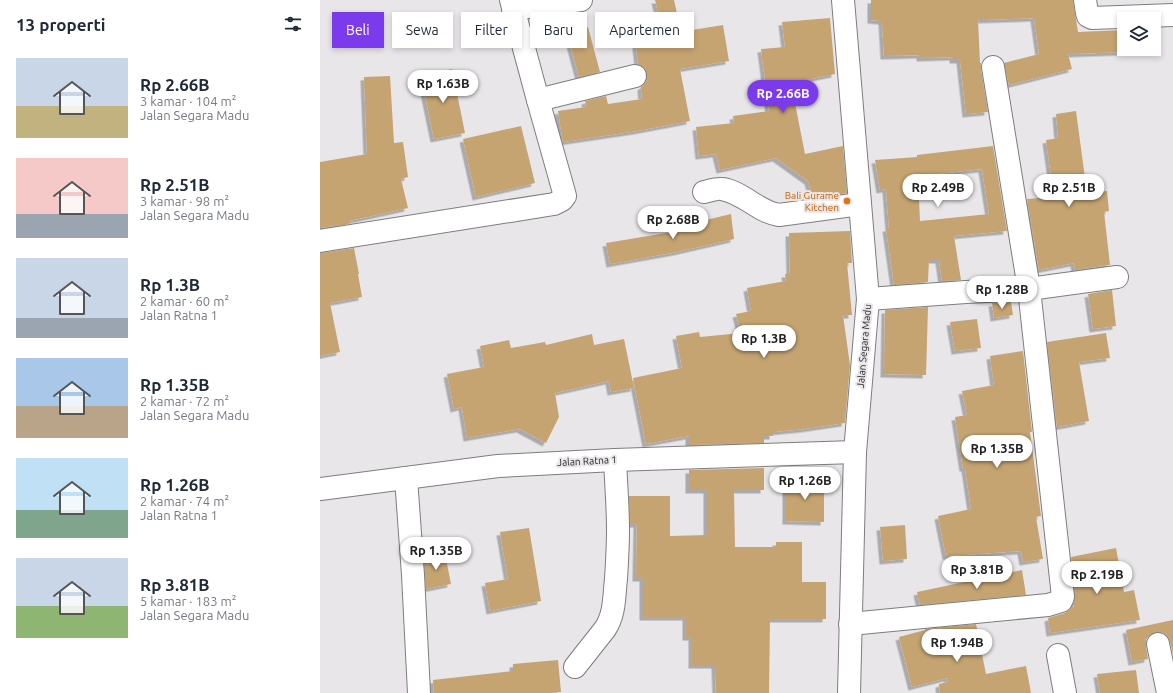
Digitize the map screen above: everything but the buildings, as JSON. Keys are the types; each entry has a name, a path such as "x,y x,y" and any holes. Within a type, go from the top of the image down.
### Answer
{"street":[{"path":"320,241 560,202 564,198 564,192 512,4 581,0"},
{"name":"Jalan Segara Madu","path":"843,0 868,299 855,452 849,693"},
{"path":"1085,0 1088,16 1092,18 1173,15"},
{"path":"850,624 1048,605 1059,602 1062,599 1062,585 1029,289 993,67"},
{"path":"538,100 635,76"},
{"path":"704,192 721,188 733,192 765,211 779,216 860,204"},
{"path":"868,299 1029,289 1117,277"},
{"name":"Jalan Ratna 1","path":"320,489 498,466 615,460 855,452"},
{"path":"575,667 606,629 610,623 612,614 618,529 615,460"},
{"path":"406,478 419,693"},
{"path":"1158,644 1168,693"},
{"path":"1058,655 1065,693"}],"place":[{"name":"Bali Gurame Kitchen","path":"847,201"}]}
